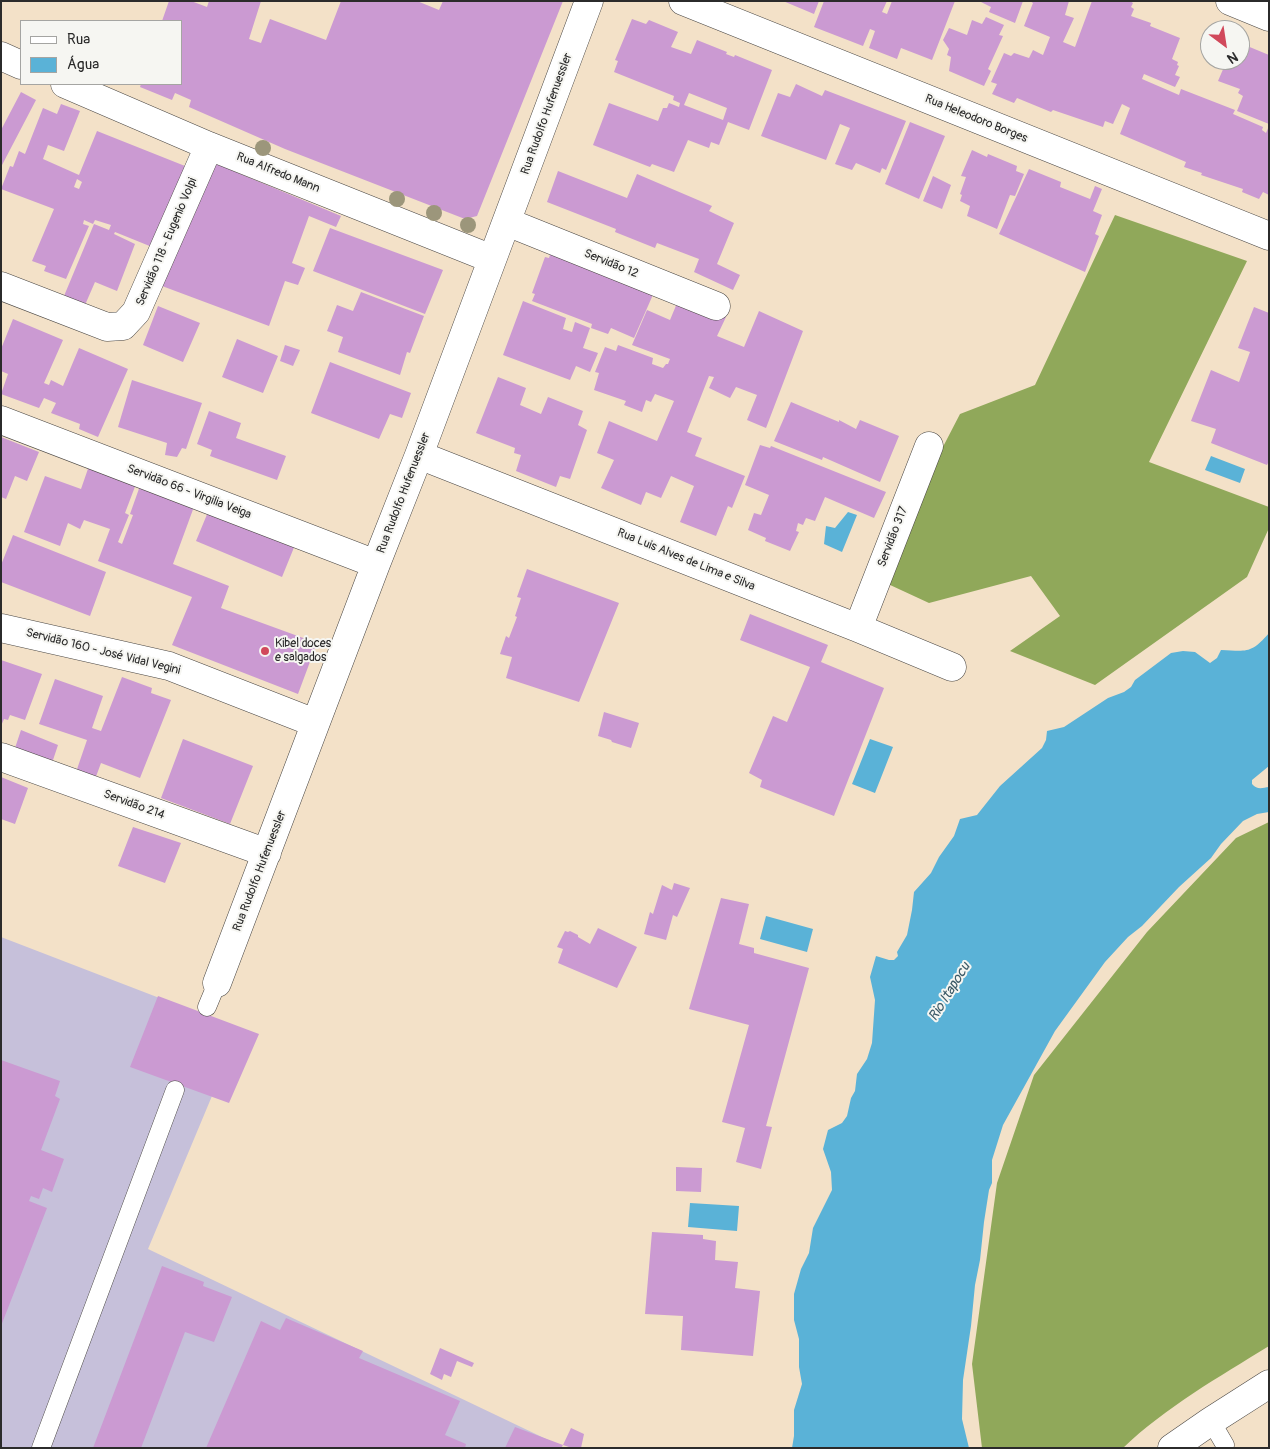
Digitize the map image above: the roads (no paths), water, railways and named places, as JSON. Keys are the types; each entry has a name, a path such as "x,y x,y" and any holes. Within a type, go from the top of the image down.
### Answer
{"street":[{"name":"Rua Rudolfo Hufenuessler","path":"212,995 419,455 589,1"},
{"name":"Rua Heleodoro Borges","path":"683,1 1269,236"},
{"path":"1230,1 1269,17"},
{"path":"1,56 20,65"},
{"name":"Rua Alfredo Mann","path":"67,85 209,146 492,259"},
{"name":"Servidão 118 - Eugenio Volpi","path":"1,286 107,327 123,326 136,312 209,146"},
{"name":"Servidão 12","path":"506,222 716,306"},
{"name":"Servidão 66 - Virgilia Veiga","path":"1,420 376,564"},
{"name":"Servidão 317","path":"858,628 929,446"},
{"name":"Rua Luis Alves de Lima e Silva","path":"419,455 952,667"},
{"name":"Servidão 160 - José Vidal Vegini","path":"1,628 169,666 315,723"},
{"name":"Servidão 214","path":"1,757 267,853"},
{"path":"1172,1448 1269,1384"}],"lane":[{"path":"41,1448 175,1090"},
{"path":"1211,1421 1225,1445"}],"water":[{"path":"1211,456 1245,469 1240,483 1205,470"},
{"path":"848,512 857,515 842,552 824,544 826,526 835,528"},
{"name":"Rio Itapocu","path":"1269,633 1269,766 1252,780 1252,784 1258,788 1269,787 1269,812 1257,814 1243,821 1221,844 1211,858 1179,887 1142,926 1128,937 1105,962 1055,1031 1003,1125 992,1160 992,1183 989,1190 984,1222 963,1380 962,1419 969,1448 792,1448 794,1410 802,1384 799,1367 799,1339 794,1320 794,1294 801,1269 809,1253 813,1228 832,1190 831,1172 823,1149 828,1130 842,1123 847,1116 851,1098 855,1091 857,1074 867,1059 872,1043 875,1000 870,977 876,956 894,960 898,956 897,952 907,935 914,892 931,873 939,857 954,836 960,819 977,815 1000,786 1042,748 1046,740 1047,731 1064,727 1108,698 1124,692 1131,687 1135,680 1171,653 1195,652 1210,663 1217,658 1221,650 1248,650 1258,645"},
{"path":"870,739 893,747 875,793 852,784"},
{"path":"766,916 813,929 807,952 760,939"},
{"path":"690,1203 739,1206 737,1231 688,1227"}],"place":[{"name":"Kibel doces e salgados","path":"265,651"}]}
